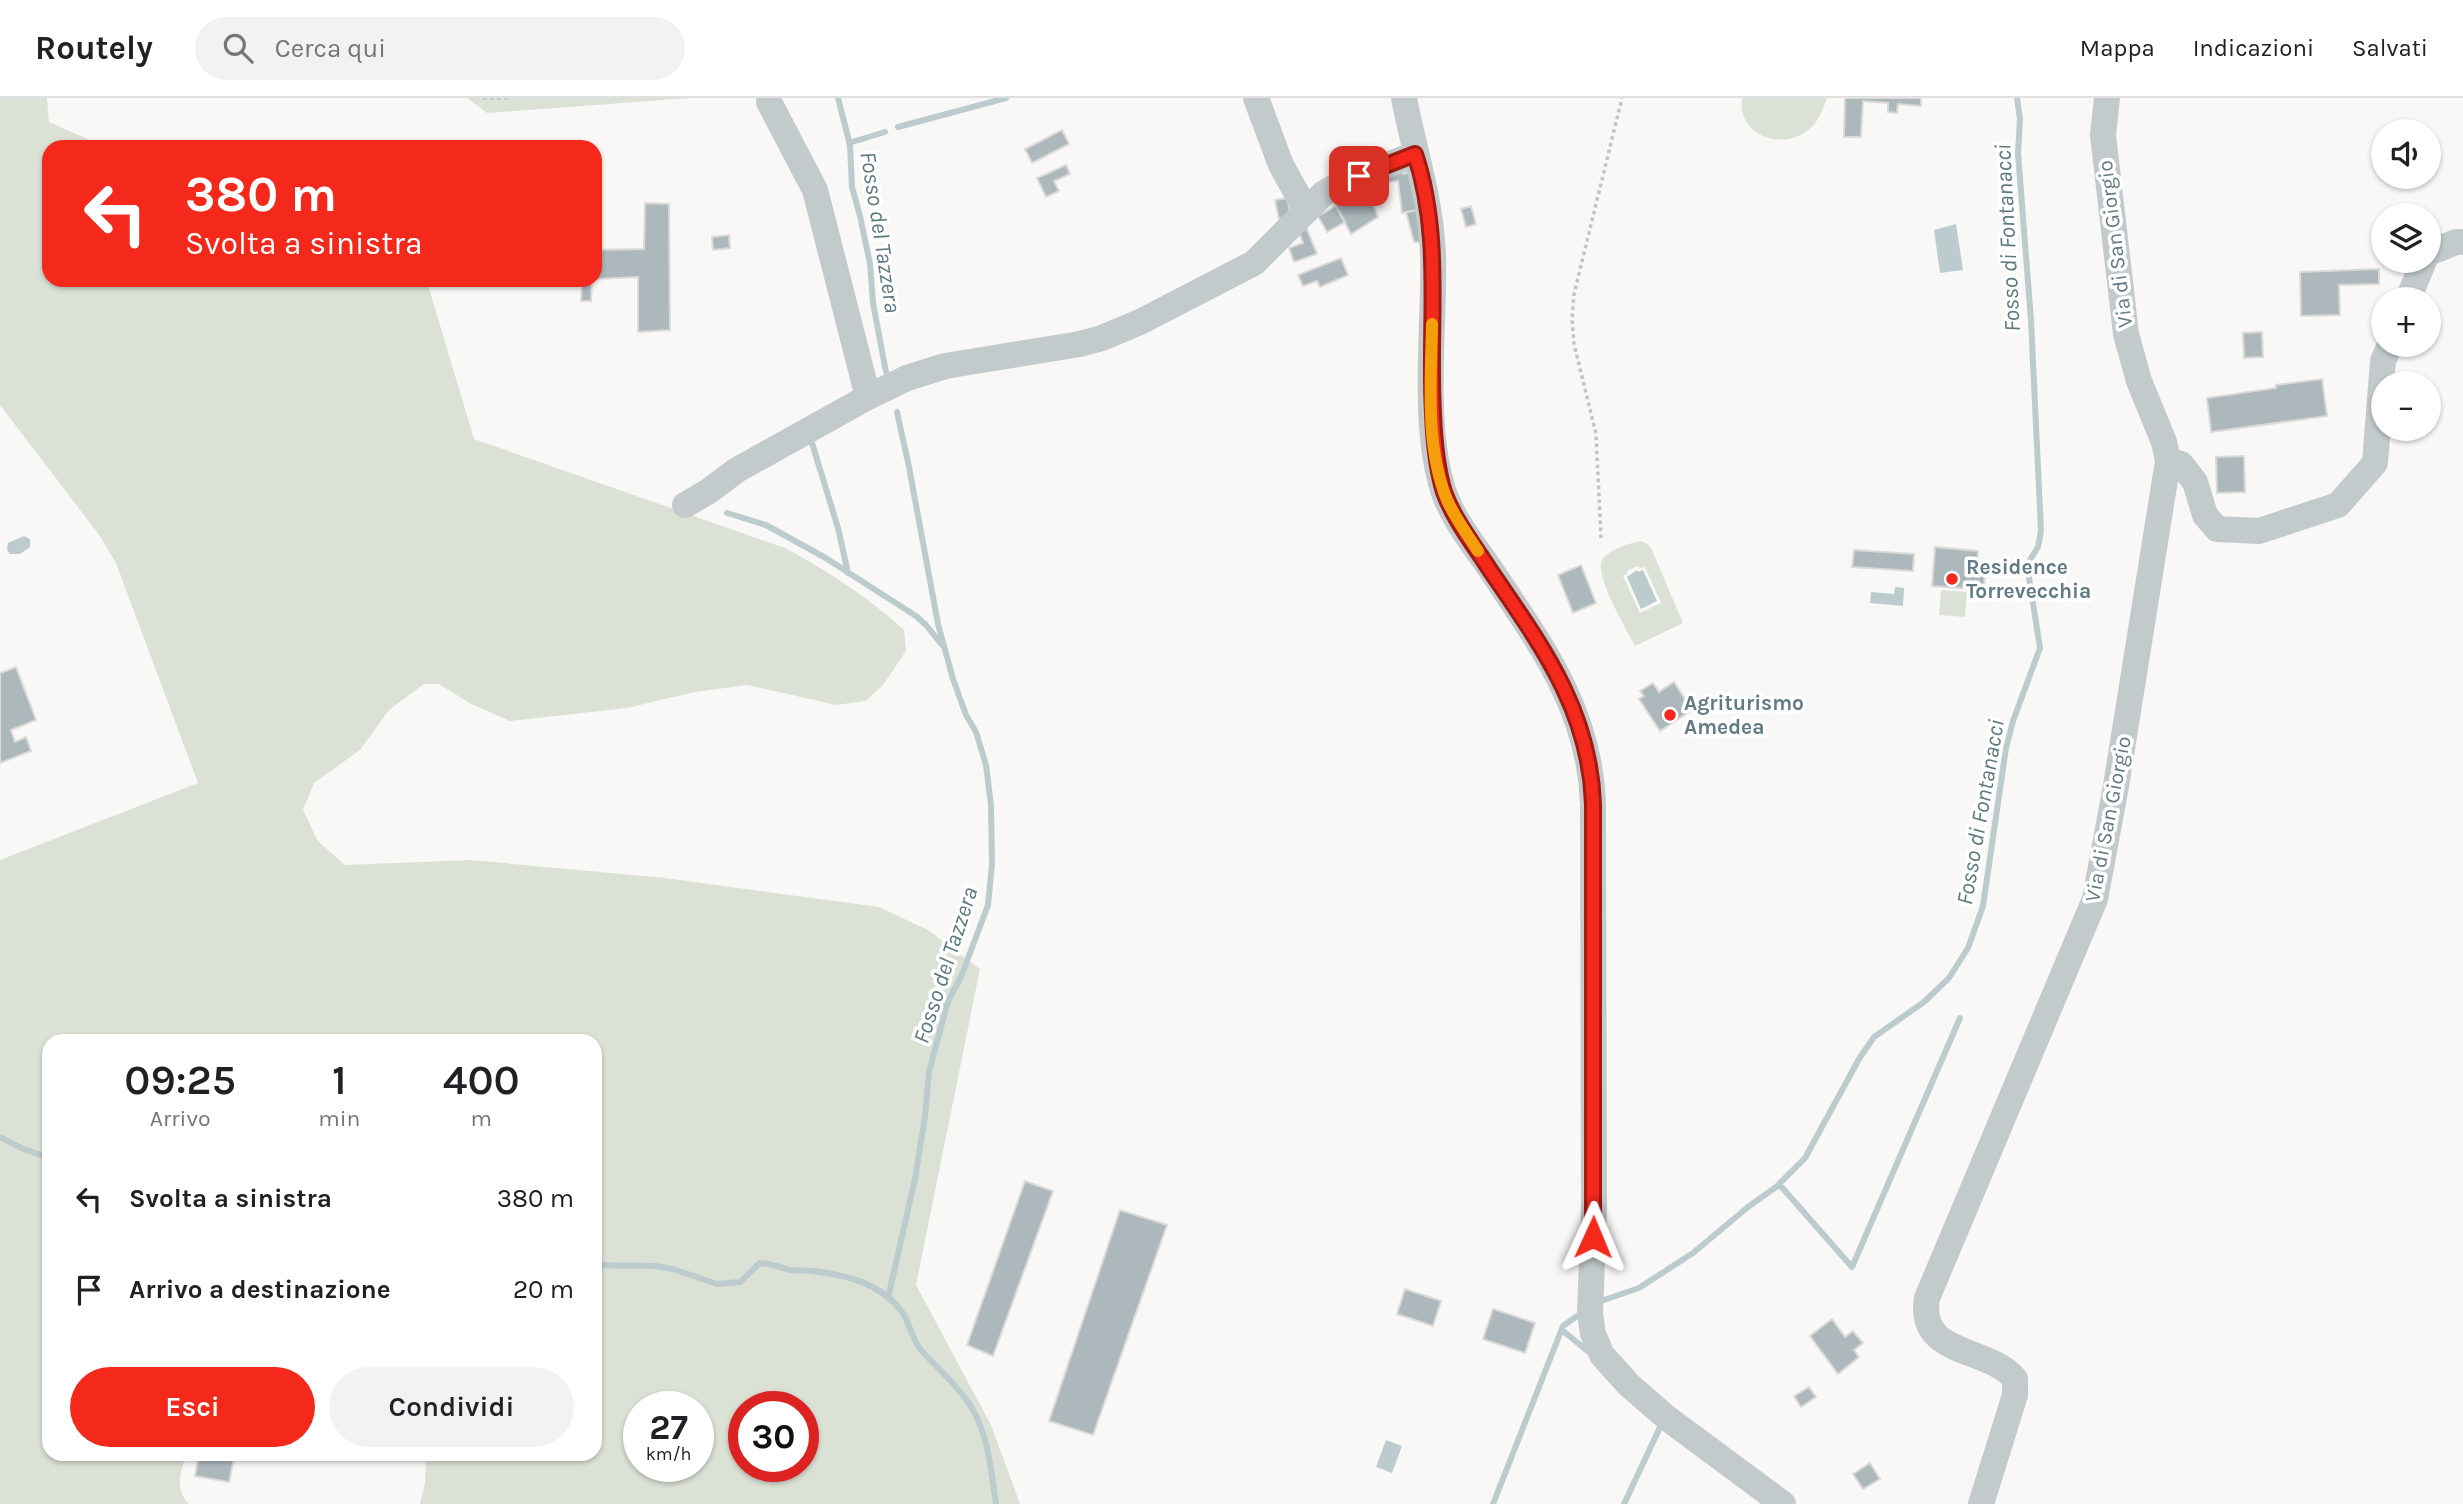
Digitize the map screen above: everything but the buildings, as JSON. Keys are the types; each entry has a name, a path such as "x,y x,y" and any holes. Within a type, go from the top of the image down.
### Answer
{"street":[{"path":"1256,98 1281,165 1306,210"},
{"path":"1404,98 1427,200 1432,238 1432,390 1435,449 1442,485 1456,518 1531,627 1560,678 1578,720 1591,772 1594,1212 1590,1313 1593,1334 1602,1355 1629,1385 1667,1418 1783,1504"},
{"name":"Via di San Giorgio","path":"1981,1504 2015,1395 2015,1379 2002,1369 1935,1335 1927,1323 1926,1307 1932,1287 2095,900 2168,461 2164,443 2139,381 2126,334 2103,135 2107,98"},
{"path":"769,102 815,190 867,397"},
{"path":"685,505 737,470 867,397 926,370 1080,344 1124,329 1262,257 1317,198 1340,184 1415,154"},
{"path":"2441,248 2463,242"},
{"path":"2168,461 2181,464 2195,482 2205,515 2217,529 2259,531 2338,505 2375,463 2385,357"}],"path":[{"path":"483,98 508,98"},
{"path":"1601,538 1596,434 1577,357 1572,319 1582,259 1622,98"}],"shaded area":[{"path":"0,98 47,98 49,122 90,140 42,140 42,287 429,287 474,439 785,548 847,585 904,630 906,651 883,685 866,701 836,705 747,685 695,692 627,708 510,721 471,704 439,684 424,684 389,710 360,750 314,783 303,810 318,841 345,865 471,860 665,878 879,907 928,930 980,969 916,1285 991,1425 1020,1504 420,1504 425,1483 426,1461 602,1461 602,1034 42,1034 42,1461 184,1461 180,1486 189,1504 0,1504 0,860 198,783 116,563 100,536 0,405"},
{"path":"467,98 690,98 487,113"},
{"path":"1742,98 1827,98 1820,116 1811,128 1796,137 1773,139 1753,130 1746,122 1742,111"},
{"path":"1956,224 1963,270 1940,273 1934,230"},
{"path":"24,536 30,539 30,547 20,554 10,554 7,550 8,543"},
{"path":"1641,541 1651,548 1683,623 1635,646 1612,603 1601,567 1602,560 1609,553","holes":["1638,566 1645,567 1661,603 1640,613 1623,576 1627,571"]},
{"path":"1637,570 1643,570 1657,601 1641,609 1627,577"},
{"path":"1895,587 1904,588 1903,606 1870,603 1871,592 1894,594"},
{"path":"1941,590 1967,592 1965,617 1939,615"},
{"path":"1386,1440 1402,1446 1392,1473 1376,1467"}],"waterway":[{"name":"Fosso del Tazzera","path":"838,98 850,145 852,187 870,264 873,303 886,372"},
{"path":"898,127 1006,98"},
{"name":"Fosso di Fontanacci","path":"1598,1302 1639,1288 1693,1253 1776,1187 1805,1158 1859,1059 1874,1037 1924,1002 1949,978 1968,948 1983,906 2006,748 2040,648 2027,565 2038,547 2041,531 2017,98"},
{"path":"849,143 885,132"},
{"name":"Fosso del Tazzera","path":"888,1298 915,1179 929,1072 948,1001 961,977 988,905 992,864 991,805 986,765 976,732 966,715 953,679 938,624 897,412"},
{"path":"812,443 838,528 848,573"},
{"path":"727,513 766,525 824,557 916,616 942,645"},
{"path":"1779,1184 1852,1267 1960,1018"},
{"path":"0,1137 42,1156"},
{"path":"602,1265 655,1266 673,1269 717,1284 740,1282 760,1263 764,1263 791,1270 838,1275 873,1287 894,1302 921,1350 957,1388 975,1413 988,1451 996,1504"},
{"name":"Fosso di Fontanacci","path":"1493,1504 1563,1326 1583,1312"},
{"path":"1562,1330 1590,1353"},
{"path":"1624,1504 1662,1423"}],"slow traffic":[{"path":"1432,324 1432,390 1437,464 1444,492 1456,518 1478,551"}],"place":[{"name":"Residence Torrevecchia","path":"1952,579"},
{"name":"Agriturismo Amedea","path":"1670,715"}],"route":[{"path":"1359,176 1415,154 1427,200 1432,238 1432,390 1435,449 1444,492 1456,518 1531,627 1560,678 1578,720 1588,754 1593,804 1593,1237"}]}
